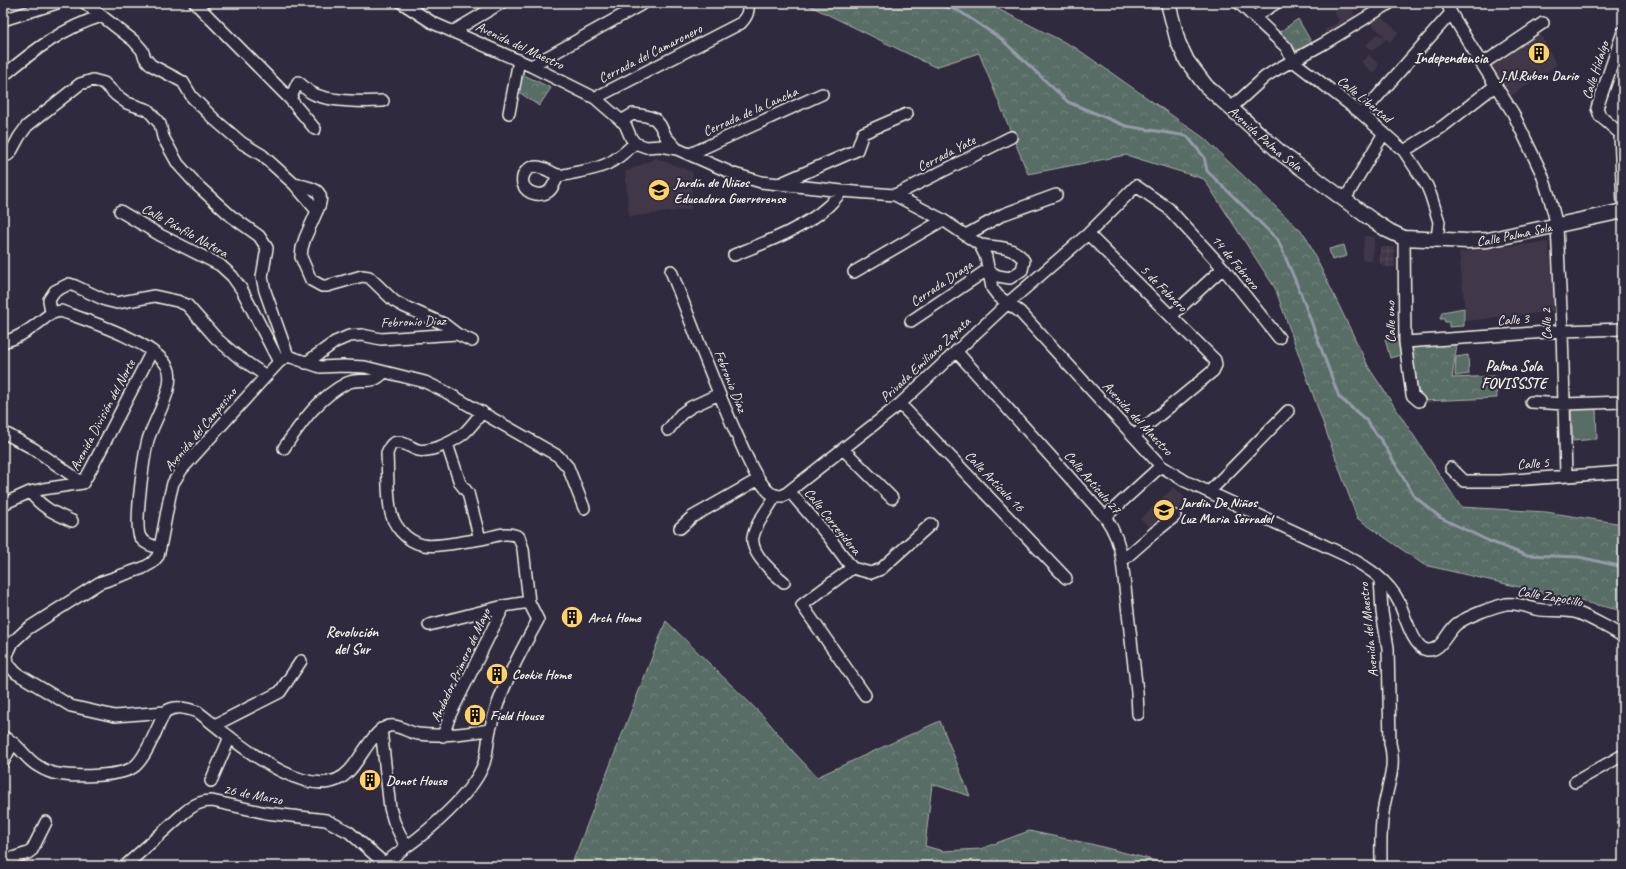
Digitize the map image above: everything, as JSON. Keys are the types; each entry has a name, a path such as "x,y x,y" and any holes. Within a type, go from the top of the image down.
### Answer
{"street":[{"path":"3,20 57,3"},
{"path":"85,3 134,41 142,50 145,58 151,65 183,82 192,97 214,119 242,143 262,155 294,184 314,188 321,196 321,203 302,248 302,257 311,280 322,286 327,286 362,276 369,278 394,301 402,306 444,324 457,334 472,341"},
{"path":"195,3 290,99 315,129"},
{"name":"Avenida del Maestro","path":"402,3 434,23 519,60 595,98 625,124 631,138 636,143"},
{"path":"454,31 501,3"},
{"path":"531,66 644,3"},
{"name":"Cerrada del Camaronero","path":"595,98 741,23 747,17 749,9 748,3"},
{"name":"Avenida Palma Sola","path":"1168,3 1178,42 1187,61 1206,86 1282,154 1372,220 1404,238"},
{"name":"Calle Libertad","path":"1239,3 1286,47 1293,61 1362,114 1404,150 1427,186 1431,196 1439,222 1437,239"},
{"path":"1254,17 1276,3"},
{"path":"1231,108 1265,77 1390,3"},
{"path":"1362,114 1449,8"},
{"name":"Calle 2","path":"1449,8 1513,113 1542,174 1557,226 1562,331 1566,476"},
{"path":"3,76 58,34 88,20 102,16"},
{"path":"1482,64 1543,23"},
{"name":"Calle Hidalgo","path":"1623,32 1597,108 1600,116 1622,135 1623,204"},
{"path":"509,113 519,60"},
{"path":"8,153 27,126 80,84 93,80 104,83 126,103 148,110 160,124 163,137 178,164 198,186 230,216 258,236 267,248 262,277 284,359 320,367 366,366 424,382 482,412 558,456 568,467 584,508"},
{"path":"290,99 298,82 311,93 333,99 363,102 383,101"},
{"path":"1404,150 1442,127 1496,85"},
{"name":"Cerrada de la Lancha","path":"690,154 822,94"},
{"path":"622,121 633,114 655,119 666,137 677,148"},
{"path":"779,184 857,150 863,133 908,114"},
{"path":"1345,199 1384,134"},
{"name":"Cerrada Yate","path":"895,195 1011,137"},
{"path":"558,175 597,169 610,164 636,143 646,147 661,146 677,148 734,174 761,182 895,195 943,220 980,245"},
{"name":"14 de Febrero","path":"1088,234 1136,186 1168,208 1223,268 1279,338"},
{"path":"734,255 776,238 812,218 828,207 842,191"},
{"path":"966,235 1004,214 1056,195"},
{"name":"Calle Pánfilo Natera","path":"120,211 160,235 220,265 232,276 242,290 284,359"},
{"name":"Calle Palma Sola","path":"1404,238 1467,241 1488,240 1623,211"},
{"path":"854,272 943,220"},
{"name":"Privada Emiliano Zapata","path":"776,495 784,496 790,492 900,404 1008,303 1088,234"},
{"name":"5 de Febrero","path":"1088,234 1215,360 1216,365 1213,371 1134,436"},
{"name":"Calle uno","path":"1404,238 1405,342 1412,396 1419,401"},
{"name":"Avenida del Maestro","path":"980,245 986,257 987,270 992,288 998,296 1020,312 1161,466 1185,481 1347,556 1365,566 1380,578 1382,612 1388,648 1390,743 1393,753 1393,768 1383,811 1381,827 1381,866"},
{"name":"Cerrada Draga","path":"911,322 987,270 998,276 1010,278 1017,275 1022,270 1024,261 1020,254 1012,250 980,245"},
{"path":"1171,316 1223,268"},
{"name":"Febronio Díaz","path":"671,271 719,394 747,458 759,479 770,493 776,495"},
{"path":"3,342 11,340 36,325 51,312 49,300 55,291 69,284 105,300 118,303 154,296 177,301 187,305 217,339 266,376"},
{"name":"Avenida División del Norte","path":"51,312 61,310 137,341 164,361 169,368 169,388 148,440 138,529 140,537 146,543 160,548"},
{"name":"Calle 3","path":"1405,342 1562,331 1623,329"},
{"name":"Febronio Diaz","path":"306,363 335,342 348,336 362,335 381,339 457,334"},
{"name":"Calle Artículo 27","path":"956,351 1105,517 1114,530 1120,544 1137,692 1138,714"},
{"name":"Avenida División del Norte","path":"3,504 43,488 83,483 152,352"},
{"name":"Avenida del Campesino","path":"284,359 266,376 179,474 173,483 158,556 152,563 143,568 99,583 27,629 13,642 7,655 8,664 16,673 71,706 115,716 164,712 176,707 188,708 198,712 257,758 279,770 308,781 319,783 340,779 349,772 381,730"},
{"path":"284,448 316,405 350,382 374,380 379,378 384,372"},
{"path":"668,430 681,414 692,406 719,394"},
{"path":"1531,402 1564,404 1623,402"},
{"name":"Calle Artículo 16","path":"900,404 1066,578"},
{"path":"1209,492 1288,411"},
{"path":"383,865 420,837 440,818 469,788 482,769 487,754 490,730 503,693 538,620 529,602 523,549 519,537 514,534 506,533 480,539 436,545 424,545 413,541 404,534 396,524 390,509 387,453 390,446 395,442 420,451 429,451 460,438 482,412"},
{"path":"3,432 34,449 83,483"},
{"path":"447,444 460,483 468,493 480,539"},
{"path":"843,450 892,498"},
{"path":"1105,517 1161,466"},
{"name":"Calle 5","path":"1451,468 1464,481 1500,481 1623,472"},
{"path":"680,528 692,517 759,479"},
{"path":"30,492 38,503 48,510 72,521"},
{"name":"Calle Corregidora","path":"790,492 829,537 852,568 871,573 881,569 931,524"},
{"path":"776,495 755,530 753,541 764,565 784,582"},
{"path":"1122,561 1175,516"},
{"path":"852,568 802,605 864,695"},
{"name":"Calle Zapotillo","path":"1380,578 1398,601 1420,647 1426,650 1439,646 1456,624 1470,616 1506,604 1577,613 1623,637"},
{"path":"429,625 504,606 529,602"},
{"name":"Andador Primero de Mayo","path":"443,736 450,715 504,606"},
{"path":"215,725 280,692 301,661"},
{"path":"3,737 13,743 34,765 45,771 74,776 126,772 135,766 142,758 164,712"},
{"path":"406,847 394,822 390,808 381,730 391,726 416,734 443,736 490,730"},
{"path":"211,781 230,737"},
{"path":"3,762 13,743"},
{"path":"1575,782 1623,755"},
{"name":"26 de Marzo","path":"126,866 185,812 195,804 204,801 212,801 266,813 326,820 349,832 383,865"},
{"path":"3,862 28,853 32,850 46,822"}],"shaded area":[{"path":"1346,3 1351,3 1356,20 1328,36 1324,30 1339,21 1334,11"},
{"path":"1380,16 1399,32 1390,42 1386,39 1372,51 1366,45 1377,34 1385,37 1372,25"},
{"path":"1538,30 1557,65 1508,98 1487,65"},
{"path":"1369,55 1379,64 1374,74 1361,62"},
{"name":"Jardín de Niños Educadora Guerrerense","path":"656,158 693,172 691,209 629,217 625,172"},
{"path":"1364,236 1375,237 1372,261 1362,260"},
{"path":"1548,242 1556,311 1466,321 1459,252"},
{"path":"1380,247 1394,247 1395,267 1383,267 1383,264 1380,264"},
{"name":"Jardin De Niños Luz Maria Serradel","path":"1174,487 1188,501 1154,530 1140,519"}],"green space":[{"path":"804,3 986,3 1076,48 1204,138 1305,235 1369,368 1461,507 1546,512 1623,524 1623,611 1424,565 1357,518 1275,288 1204,179 1126,155 1028,174 979,53 935,67"},
{"path":"1298,19 1313,45 1298,54 1277,34"},
{"path":"524,75 551,88 539,106 516,90"},
{"path":"1344,245 1347,256 1332,260 1329,249"},
{"path":"1464,308 1464,326 1449,327 1449,322 1445,322 1444,319 1440,319 1442,312"},
{"path":"1397,337 1401,355 1390,358 1385,339"},
{"path":"1410,344 1457,344 1452,378 1495,376 1497,398 1423,401 1418,390"},
{"path":"1468,355 1469,374 1455,376 1456,357"},
{"path":"1571,407 1596,407 1597,439 1573,441"},
{"path":"666,621 765,718 817,777 940,721 970,796 932,784 925,846 943,851 980,849 1029,831 1091,844 1176,866 571,866"}],"waterway":[{"path":"934,3 959,11 1000,38 1068,102 1126,126 1187,136 1204,157 1207,171 1278,240 1301,294 1339,397 1366,420 1383,443 1414,496 1441,518 1489,541 1525,555 1579,557 1623,567"}],"place":[{"name":"J.N.Ruben Dario","path":"1539,53"},
{"name":"Jardín de Niños Educadora Guerrerense","path":"659,190"},
{"name":"Jardin De Niños Luz Maria Serradel","path":"1164,510"},
{"name":"Arch Home","path":"572,617"},
{"name":"Cookie Home","path":"497,674"},
{"name":"Field House","path":"475,715"},
{"name":"Donot House","path":"370,780"}],"district":[{"name":"Independencia","path":"1451,58"},
{"name":"Palma Sola FOVISSSTE","path":"1514,374"},
{"name":"Revolución del Sur","path":"352,640"}]}
